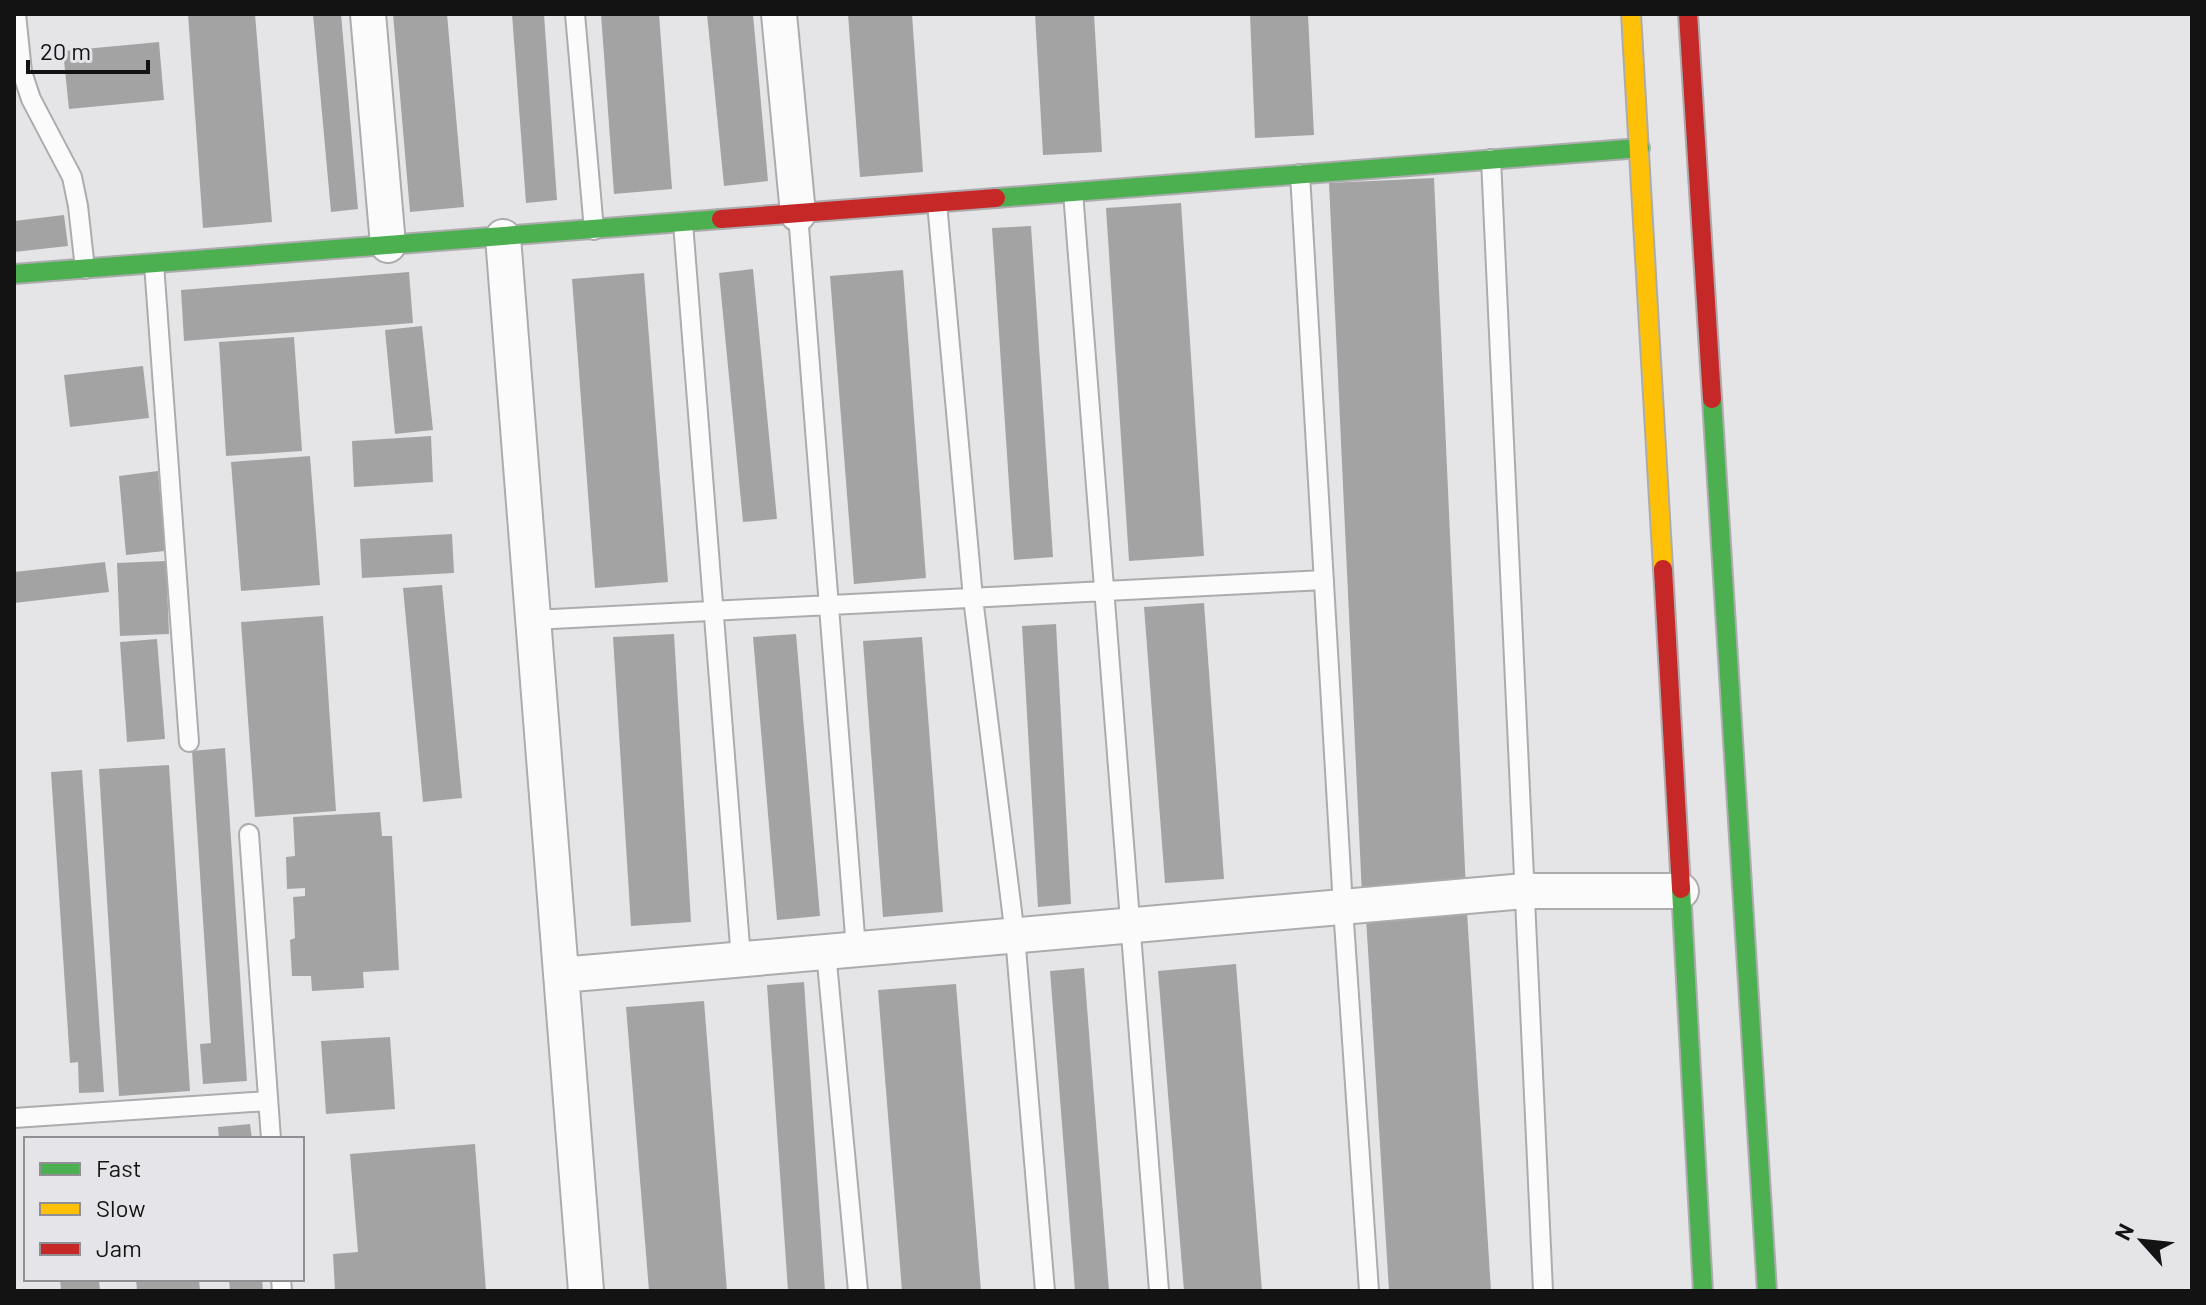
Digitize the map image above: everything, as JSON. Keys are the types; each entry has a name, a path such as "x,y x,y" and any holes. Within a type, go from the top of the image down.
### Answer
{"main road":[{"path":"1631,14 1703,1291"},
{"path":"1688,14 1767,1291"},
{"path":"14,274 1640,148"}],"street":[{"path":"368,14 388,245"},
{"path":"779,14 798,214"},
{"path":"503,237 586,1291"},
{"path":"561,975 1525,891 1681,891"}],"lane":[{"path":"16,14 22,72 31,99 72,177 85,269"},
{"path":"575,14 594,230"},
{"path":"1491,159 1543,1291"},
{"path":"1300,174 1369,1291"},
{"path":"1073,192 1159,1291"},
{"path":"937,203 973,598 1015,936 1045,1291"},
{"path":"798,214 829,605 841,950 858,1291"},
{"path":"683,223 741,959"},
{"path":"154,264 189,742"},
{"path":"533,620 1324,580"},
{"path":"249,834 271,1137"},
{"path":"14,1118 268,1101"}],"building":[{"path":"188,14 255,14 272,222 203,228"},
{"path":"313,14 341,14 358,209 331,212"},
{"path":"393,14 447,14 464,207 410,212"},
{"path":"512,14 544,14 557,200 526,203"},
{"path":"601,14 659,14 672,189 614,194"},
{"path":"707,14 753,14 768,181 724,186"},
{"path":"848,14 912,14 923,172 860,177"},
{"path":"1035,14 1094,14 1102,152 1043,155"},
{"path":"1250,14 1308,14 1314,135 1255,138"},
{"path":"159,42 164,100 69,109 63,51"},
{"path":"1434,178 1466,891 1362,896 1329,183"},
{"path":"1181,203 1204,556 1129,561 1106,208"},
{"path":"64,215 68,246 14,252 14,221"},
{"path":"1031,226 1053,557 1014,560 992,228"},
{"path":"753,269 777,519 743,522 719,273"},
{"path":"903,270 926,578 854,584 830,276"},
{"path":"409,272 413,323 184,341 181,290"},
{"path":"644,273 668,582 595,588 572,279"},
{"path":"422,326 433,430 395,434 385,330"},
{"path":"294,337 302,451 226,456 219,342"},
{"path":"143,366 149,418 70,427 64,375"},
{"path":"431,436 433,482 354,487 352,441"},
{"path":"310,456 320,585 241,591 231,462"},
{"path":"158,471 165,551 126,555 119,476"},
{"path":"452,534 454,573 362,578 360,539"},
{"path":"166,561 169,634 120,636 117,563"},
{"path":"105,562 109,592 14,603 14,572"},
{"path":"442,585 462,798 423,802 403,588"},
{"path":"1204,603 1224,879 1165,883 1144,607"},
{"path":"323,616 336,811 255,817 241,622"},
{"path":"1056,624 1071,904 1038,907 1022,626"},
{"path":"674,634 691,922 631,926 613,637"},
{"path":"796,634 820,916 777,920 753,637"},
{"path":"922,637 943,912 883,917 863,641"},
{"path":"157,639 165,739 127,742 120,642"},
{"path":"225,748 247,1081 203,1084 200,1044 211,1043 192,751"},
{"path":"169,765 190,1091 119,1096 99,769"},
{"path":"82,770 104,1092 79,1093 78,1062 70,1063 51,772"},
{"path":"380,812 382,836 392,836 399,970 363,972 364,988 312,991 311,976 292,976 290,940 295,938 293,897 305,896 305,888 287,889 286,857 295,856 293,817"},
{"path":"1467,912 1491,1291 1389,1291 1366,918"},
{"path":"1236,964 1262,1291 1184,1291 1158,971"},
{"path":"1084,968 1109,1291 1075,1291 1050,971"},
{"path":"804,982 825,1291 788,1291 767,985"},
{"path":"956,984 981,1291 902,1291 878,990"},
{"path":"704,1001 727,1291 649,1291 626,1007"},
{"path":"390,1037 395,1109 326,1114 321,1041"},
{"path":"250,1124 252,1137 219,1137 218,1127"},
{"path":"475,1144 486,1291 335,1291 333,1254 358,1252 350,1154"},
{"path":"60,1281 99,1281 100,1291 61,1291"},
{"path":"136,1281 199,1281 200,1291 137,1291"},
{"path":"229,1281 262,1281 263,1291 230,1291"}],"traffic: fast":[{"path":"996,198 1640,148"},
{"path":"14,274 721,219"},
{"path":"1712,399 1767,1291"},
{"path":"1681,889 1703,1291"}],"traffic: slow":[{"path":"1631,14 1663,569"}],"traffic: jam":[{"path":"1688,14 1712,399"},
{"path":"721,219 996,198"},
{"path":"1663,569 1681,889"}]}
